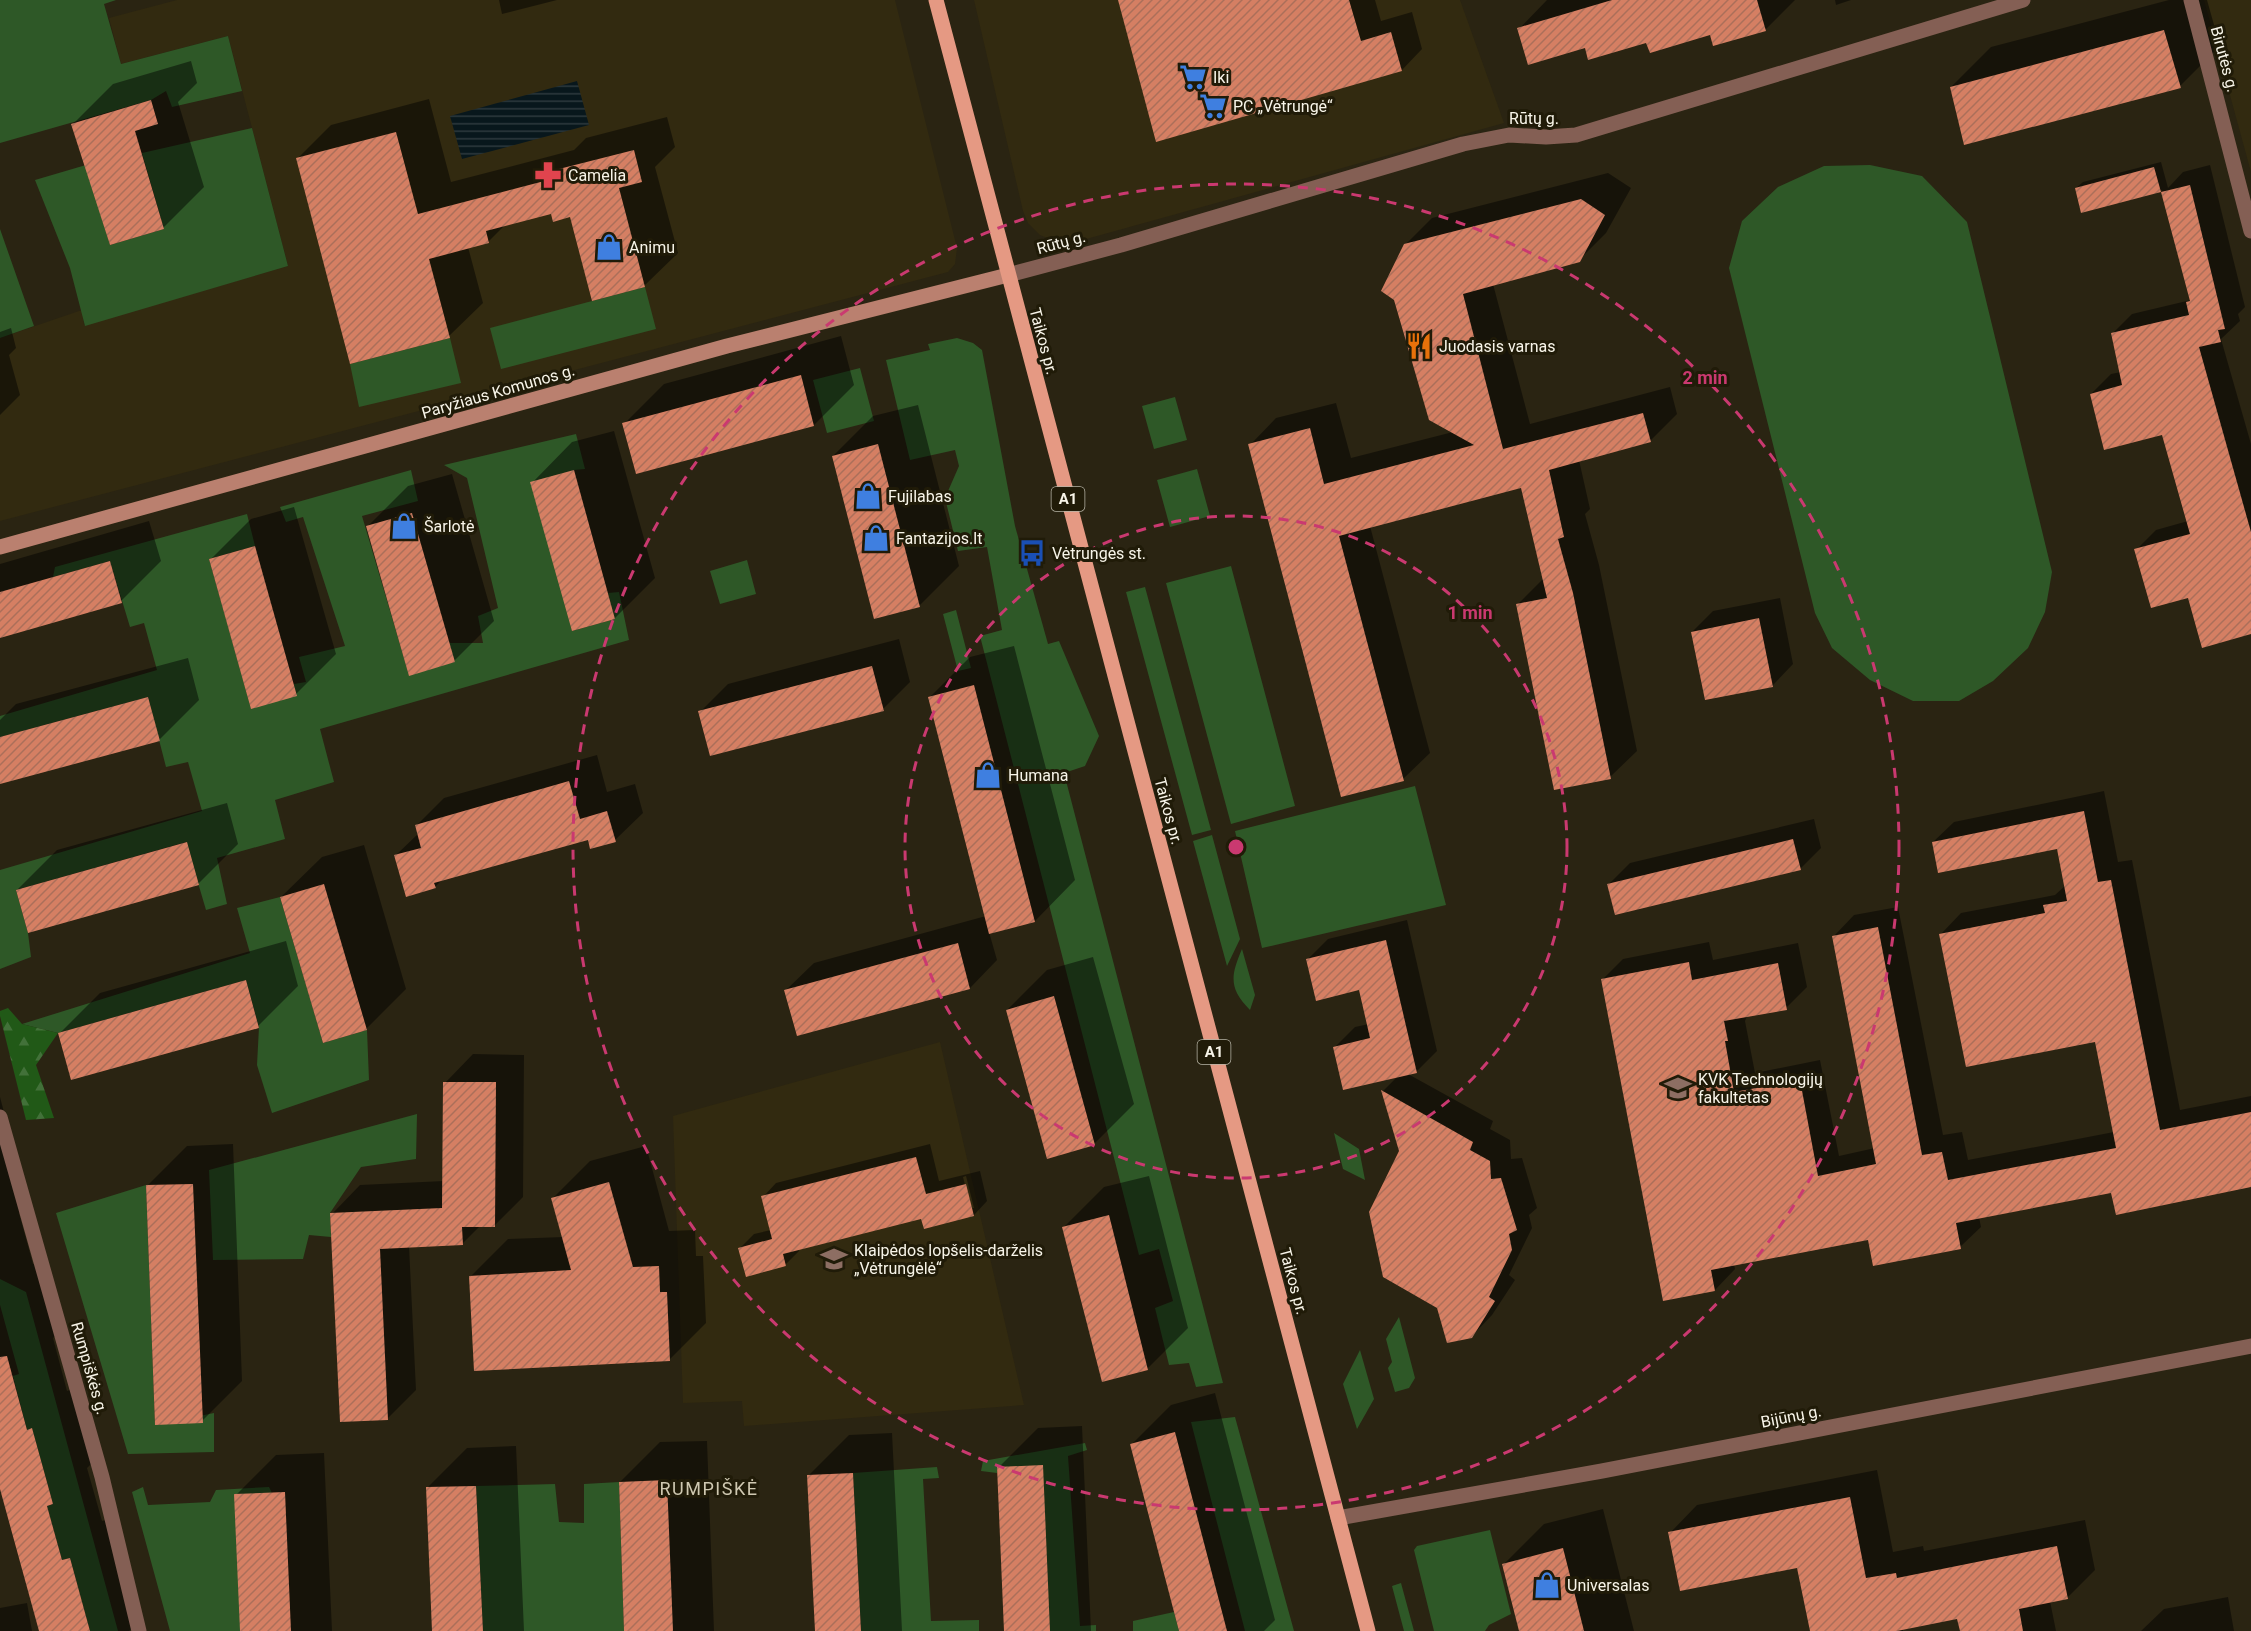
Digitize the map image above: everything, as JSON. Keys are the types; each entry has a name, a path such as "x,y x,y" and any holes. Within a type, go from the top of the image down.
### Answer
{"main road":[{"name":"Taikos pr.","path":"936,0 1368,1631"}],"street":[{"name":"Rūtų g.","path":"1008,275 1121,245 1463,144 1509,135 1546,137 1576,135 2023,0"},
{"name":"Birutės g.","path":"2191,0 2251,231"},
{"name":"Paryžiaus Komunos g.","path":"0,547 705,352 1008,275"},
{"name":"Rumpiškės g.","path":"0,1117 102,1477 139,1631"},
{"name":"Bijūnų g.","path":"1338,1518 1602,1471 2251,1346"}],"shaded area":[{"path":"177,0 895,0 957,248 955,264 948,272 0,521 0,338 82,310 84,325 288,266 228,36 121,64 109,18"},
{"path":"974,0 1460,0 1504,123 1079,241 1057,242 1040,235 1028,223 1023,211"},
{"path":"2204,0 2251,0 2251,172"},
{"path":"577,81 589,125 462,159 450,116"},
{"name":"Klaipėdos lopšelis-darželis „Vėtrungėlė“","path":"940,1042 1024,1405 744,1426 742,1401 683,1403 673,1116"}],"green space":[{"path":"0,0 116,0 104,4 121,64 228,36 242,91 172,107 166,91 151,100 0,143"},
{"path":"252,128 288,266 85,326 70,268 35,180 86,165 110,245 164,229 142,153"},
{"path":"1870,165 1922,176 1967,222 2052,572 2045,612 2028,648 1993,681 1959,701 1913,701 1870,680 1832,648 1815,613 1729,268 1742,221 1778,187 1824,166"},
{"path":"0,229 34,326 0,338"},
{"path":"645,287 656,329 501,369 490,328"},
{"path":"450,338 461,383 359,407 350,364"},
{"path":"957,338 973,343 982,350 1015,526 1048,644 1059,641 1099,736 1085,766 1064,773 1223,1383 1196,1387 1189,1363 1169,1365 1155,1308 1173,1301 1159,1249 1139,1255 980,636 1002,630 987,547 958,551 945,498 959,466 955,450 910,460 886,360 930,350 928,344"},
{"path":"860,368 874,421 827,433 813,380"},
{"path":"1175,397 1187,440 1154,449 1142,406"},
{"path":"576,434 585,469 574,470 572,631 615,619 608,593 619,592 629,640 320,729 334,782 275,800 285,839 217,858 227,904 206,910 186,842 16,890 28,933 31,957 0,969 0,870 202,811 188,762 166,767 148,697 0,737 0,716 157,670 144,623 130,627 110,561 53,577 55,567 247,514 255,546 209,559 251,708 294,684 306,682 299,657 345,646 303,517 286,522 280,507 411,470 418,501 362,516 409,675 454,662 449,643 483,643 478,616 498,608 467,478 444,465"},
{"path":"1197,469 1210,516 1170,527 1157,480"},
{"path":"747,560 756,594 720,604 710,571"},
{"path":"1231,566 1295,806 1231,824 1166,583"},
{"path":"1145,587 1211,830 1192,835 1126,592"},
{"path":"956,610 971,668 958,671 943,614"},
{"path":"1415,786 1446,905 1262,948 1235,831"},
{"path":"1212,835 1240,939 1227,966 1193,841"},
{"path":"280,897 323,1043 367,1030 369,1080 272,1113 257,1065 259,1027 246,980 58,1033 22,1024 250,953 237,908"},
{"path":"1242,949 1255,995 1250,1010 1238,995 1234,981"},
{"path":"8,1008 22,1024 58,1033 36,1065 54,1118 26,1120 0,1016 0,1011"},
{"path":"417,1114 416,1159 361,1167 330,1213 331,1237 309,1235 303,1259 213,1260 209,1170"},
{"path":"1334,1133 1359,1149 1365,1180 1343,1169"},
{"path":"146,1185 155,1425 214,1413 214,1452 128,1454 56,1213"},
{"path":"0,1279 26,1292 118,1631 90,1631 70,1558 62,1560 47,1506 53,1504 32,1429 27,1430 13,1376 19,1374 0,1305"},
{"path":"1399,1317 1415,1378 1409,1388 1395,1392 1388,1368 1392,1362 1386,1339"},
{"path":"1360,1350 1374,1399 1357,1429 1343,1384"},
{"path":"1235,1417 1294,1631 1245,1631 1191,1422"},
{"path":"1085,1443 1087,1450 1068,1456 1080,1626 1096,1625 1096,1631 1050,1631 997,1467 997,1473 981,1471 983,1461"},
{"path":"937,1467 939,1478 923,1479 931,1621 979,1620 979,1631 861,1631 853,1473"},
{"path":"619,1482 624,1631 483,1631 476,1486 555,1484 559,1522 584,1523 584,1484"},
{"path":"143,1487 148,1505 210,1502 216,1490 269,1487 272,1493 240,1631 170,1631 132,1492"},
{"path":"1490,1530 1511,1614 1489,1625 1485,1631 1434,1631 1414,1550 1417,1546"},
{"path":"1401,1583 1414,1631 1404,1631 1392,1586"},
{"path":"1174,1612 1179,1631 1133,1631 1133,1621"}],"building":[{"name":"PC „Vėtrungė“","path":"1118,0 1349,0 1361,41 1391,32 1402,71 1156,142"},
{"path":"1612,0 1757,0 1766,31 1713,46 1710,35 1650,53 1646,43 1588,60 1585,48 1528,65 1517,28"},
{"path":"2164,30 2181,88 1964,145 1950,87"},
{"path":"151,100 158,124 135,131 164,229 110,245 71,124"},
{"path":"396,132 418,214 552,179 551,171 634,150 642,182 619,188 645,287 592,301 570,217 553,222 551,214 486,231 489,243 429,259 450,338 350,364 296,158"},
{"path":"2154,167 2161,192 2081,213 2075,188"},
{"path":"2190,185 2225,329 2218,330 2221,342 2199,347 2251,532 2251,634 2202,648 2188,598 2151,608 2134,549 2190,534 2162,435 2104,450 2090,394 2122,385 2111,333 2189,315 2186,302 2190,301 2161,192"},
{"path":"1581,199 1605,215 1580,262 1463,294 1503,449 1643,413 1651,442 1549,470 1564,537 1558,539 1573,593 1611,779 1554,790 1516,604 1547,598 1521,488 1339,536 1404,781 1341,797 1248,444 1310,428 1324,484 1474,445 1429,420 1394,300 1381,291 1404,244"},
{"path":"801,375 814,426 636,474 622,423"},
{"path":"878,444 920,607 874,619 832,456"},
{"path":"574,470 615,619 572,631 530,482"},
{"path":"412,513 455,662 409,676 366,526"},
{"path":"255,546 297,696 251,709 209,559"},
{"path":"110,561 122,603 0,638 0,592"},
{"path":"1759,618 1773,687 1705,700 1691,632"},
{"path":"872,666 884,711 710,756 698,711"},
{"path":"974,685 1035,922 989,934 928,697"},
{"path":"148,697 160,741 0,784 0,737"},
{"path":"569,781 580,819 607,811 616,842 590,849 588,840 434,883 436,888 406,897 394,855 421,848 415,825"},
{"name":"KVK Technologijų fakultetas","path":"2084,811 2098,882 2111,880 2160,1130 2251,1112 2251,1187 2116,1215 2111,1193 1956,1223 1961,1249 1873,1266 1868,1240 1711,1270 1715,1291 1663,1301 1601,979 1689,962 1692,980 1778,963 1787,1010 1724,1021 1734,1092 1800,1080 1818,1176 1876,1164 1832,936 1878,927 1922,1155 1942,1152 1948,1180 2116,1148 2095,1042 1966,1067 1939,934 2045,913 2043,905 2067,901 2057,849 1938,873 1932,842"},
{"path":"1793,839 1801,870 1615,915 1607,884"},
{"path":"187,842 199,885 28,933 16,890"},
{"path":"324,884 367,1030 323,1043 280,897"},
{"path":"1386,940 1417,1073 1343,1090 1333,1047 1370,1038 1359,990 1316,1001 1306,959"},
{"path":"958,943 970,989 797,1036 784,990"},
{"path":"246,980 259,1028 71,1080 58,1033"},
{"path":"1054,996 1095,1145 1047,1159 1006,1010"},
{"path":"443,1082 496,1082 495,1227 462,1227 463,1245 380,1249 388,1420 340,1422 330,1213 442,1208"},
{"path":"1381,1090 1473,1142 1470,1150 1490,1161 1491,1179 1501,1178 1517,1230 1509,1234 1512,1250 1489,1297 1495,1301 1472,1338 1447,1343 1437,1308 1383,1277 1369,1212 1399,1151"},
{"path":"916,1157 926,1194 966,1184 974,1216 924,1229 921,1219 783,1254 786,1266 746,1277 738,1248 772,1239 761,1196"},
{"path":"609,1182 633,1267 659,1266 660,1292 667,1292 670,1361 474,1371 469,1276 571,1270 551,1198"},
{"path":"193,1184 203,1423 155,1425 146,1185"},
{"path":"1109,1215 1148,1370 1102,1382 1062,1227"},
{"path":"7,1356 27,1430 32,1428 53,1504 47,1506 62,1560 70,1558 90,1631 39,1631 0,1489 0,1357"},
{"path":"1175,1432 1227,1631 1179,1631 1130,1444"},
{"path":"1043,1465 1050,1631 1004,1631 997,1467"},
{"path":"853,1473 861,1631 815,1631 807,1475"},
{"path":"667,1480 673,1631 624,1631 619,1482"},
{"path":"476,1486 483,1631 432,1631 426,1487"},
{"path":"285,1492 291,1631 240,1631 234,1494"},
{"path":"1850,1497 1866,1578 1896,1573 1897,1578 2057,1546 2068,1599 2019,1609 2023,1631 1960,1631 1957,1619 1897,1631 1810,1631 1797,1568 1680,1591 1668,1532"},
{"path":"1563,1548 1584,1631 1519,1631 1502,1564"}],"place":[{"name":"Iki","path":"1193,77"},
{"name":"PC „Vėtrungė“","path":"1213,106"},
{"name":"Camelia","path":"548,175"},
{"name":"Animu","path":"609,247"},
{"name":"Juodasis varnas","path":"1419,346"},
{"name":"Fujilabas","path":"868,496"},
{"name":"Šarlotė","path":"404,526"},
{"name":"Fantazijos.lt","path":"876,538"},
{"name":"Vėtrungės st.","path":"1032,553"},
{"name":"Humana","path":"988,775"},
{"name":"KVK Technologijų fakultetas","path":"1678,1088"},
{"name":"Klaipėdos lopšelis-darželis „Vėtrungėlė“","path":"834,1259"},
{"name":"Universalas","path":"1547,1585"}],"district":[{"name":"RUMPIŠKĖ","path":"709,1489"}]}
